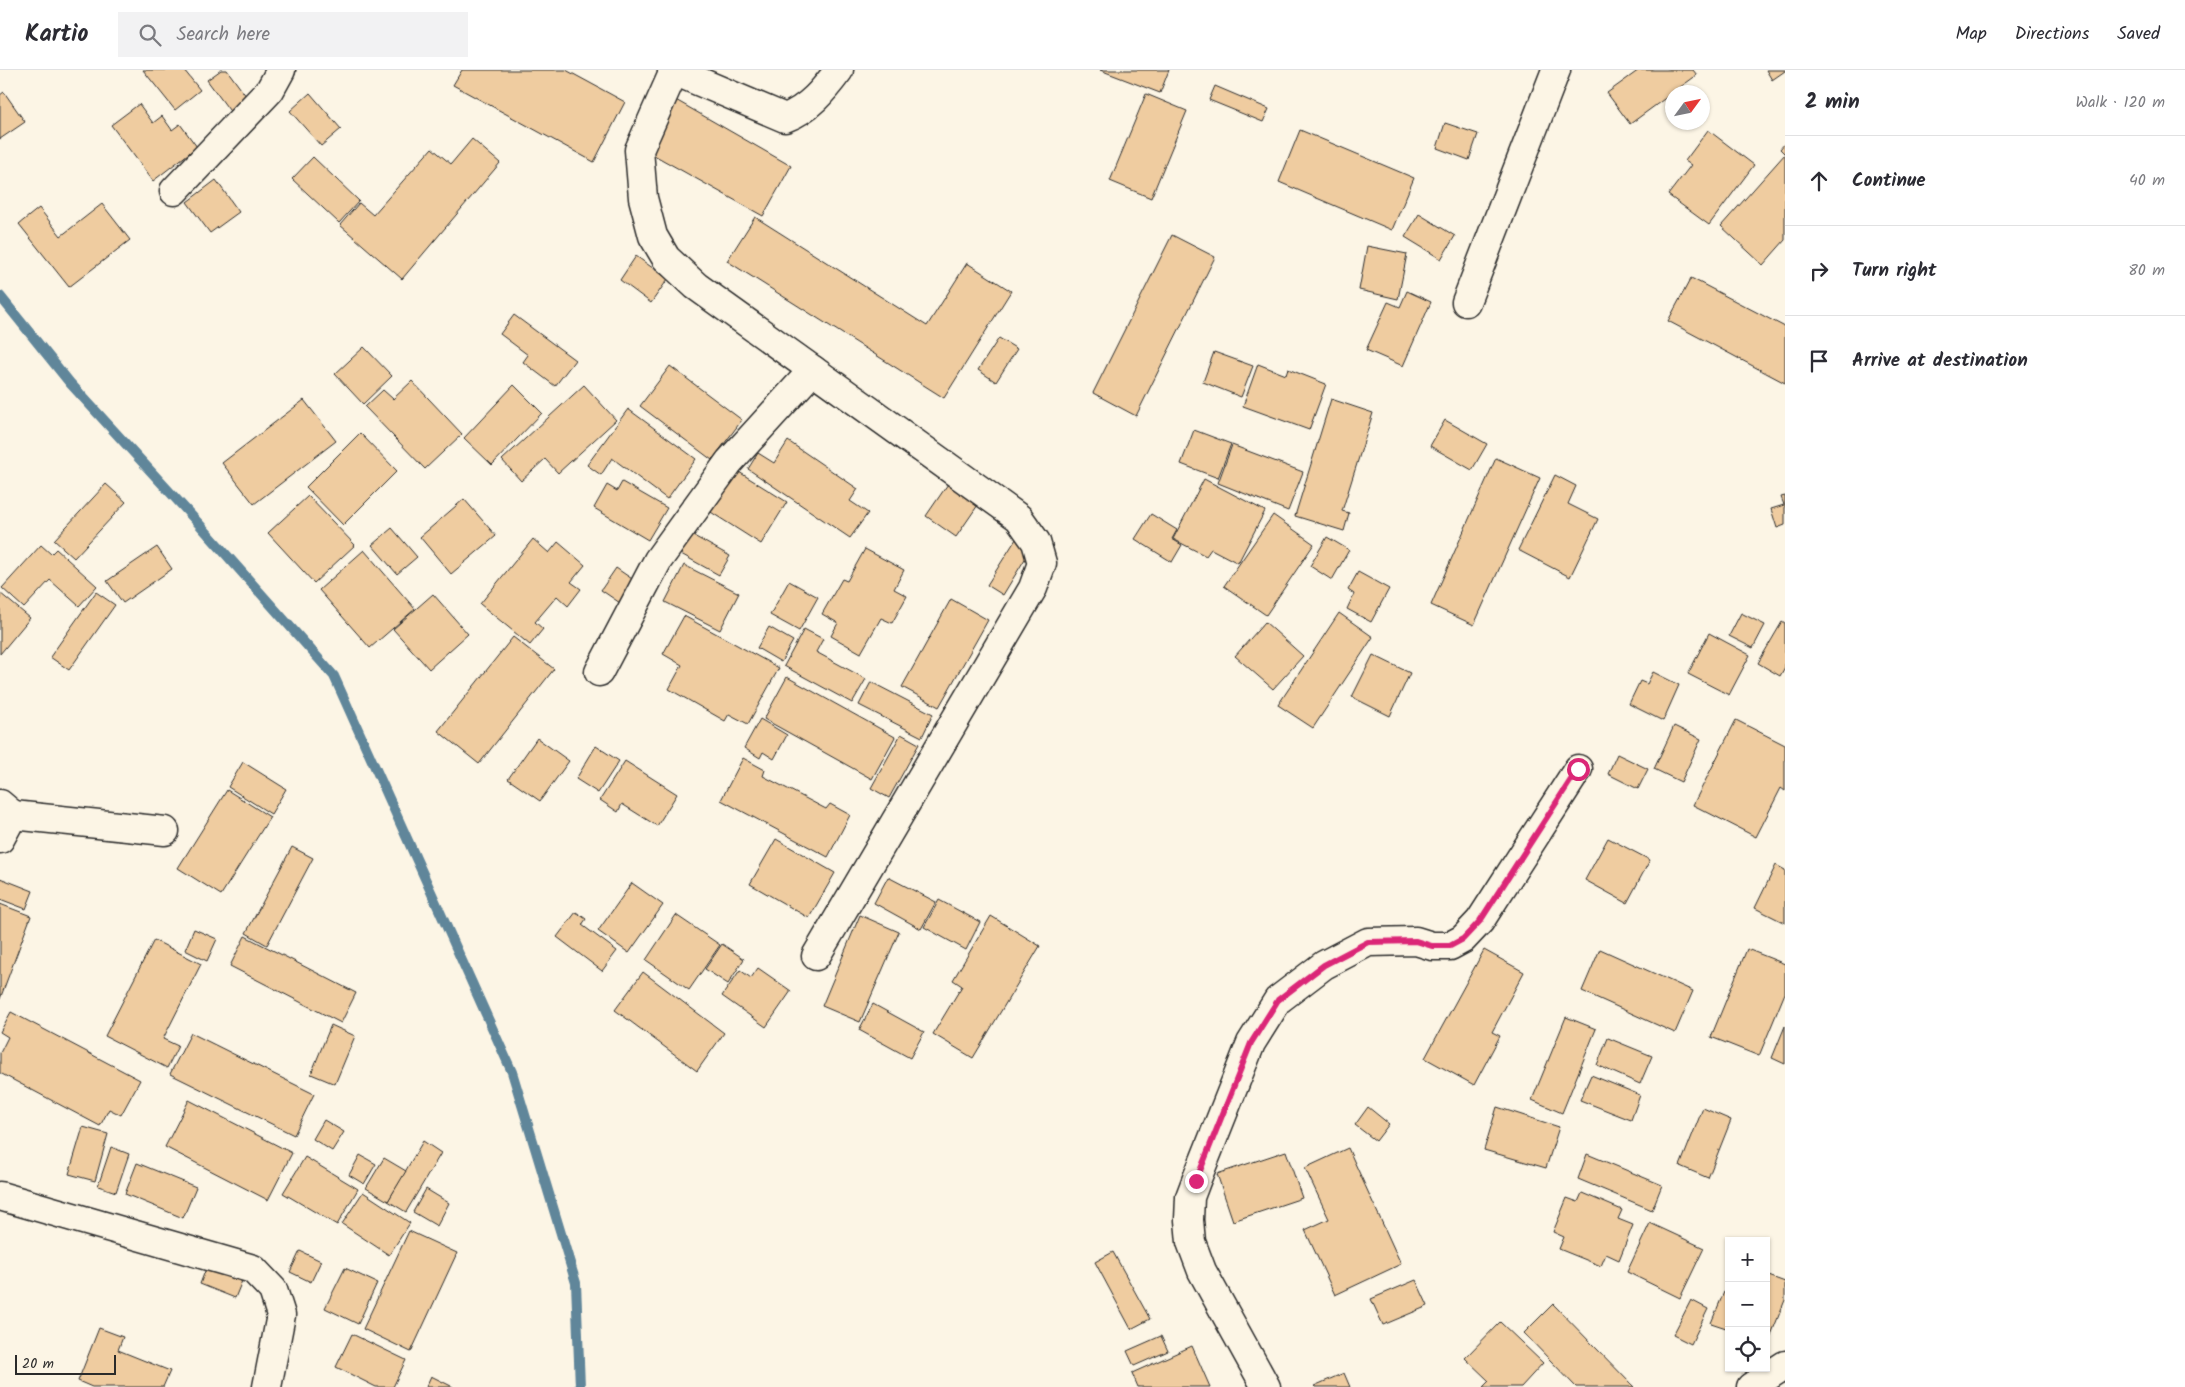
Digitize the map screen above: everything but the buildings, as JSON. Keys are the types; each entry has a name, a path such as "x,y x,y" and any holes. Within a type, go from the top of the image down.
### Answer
{"street":[{"path":"174,191 270,90 281,70"},
{"path":"816,956 1033,588 1042,563 1036,542 1019,518 696,286 666,258 652,236 643,198 639,150 673,70 785,118 798,113 811,104 839,70"},
{"path":"1466,302 1556,70"},
{"path":"599,672 658,560 728,462 813,370"},
{"path":"1266,1387 1202,1271 1191,1242 1189,1220 1190,1197 1251,1043 1278,1000 1324,965 1354,948 1368,942 1381,941 1416,941 1432,946 1450,946 1463,939 1480,921 1578,769"},
{"path":"0,839 7,810 164,830"},
{"path":"0,1196 253,1269 273,1290 281,1315 267,1387"},
{"path":"1751,1387 1785,1365"}],"waterway":[{"path":"0,296 70,383 200,525 334,676 512,1072 576,1283 580,1387"}],"route":[{"path":"1196,1181 1251,1043 1278,1000 1324,965 1368,942 1416,941 1432,946 1450,946 1463,939 1480,921 1578,769"}]}
